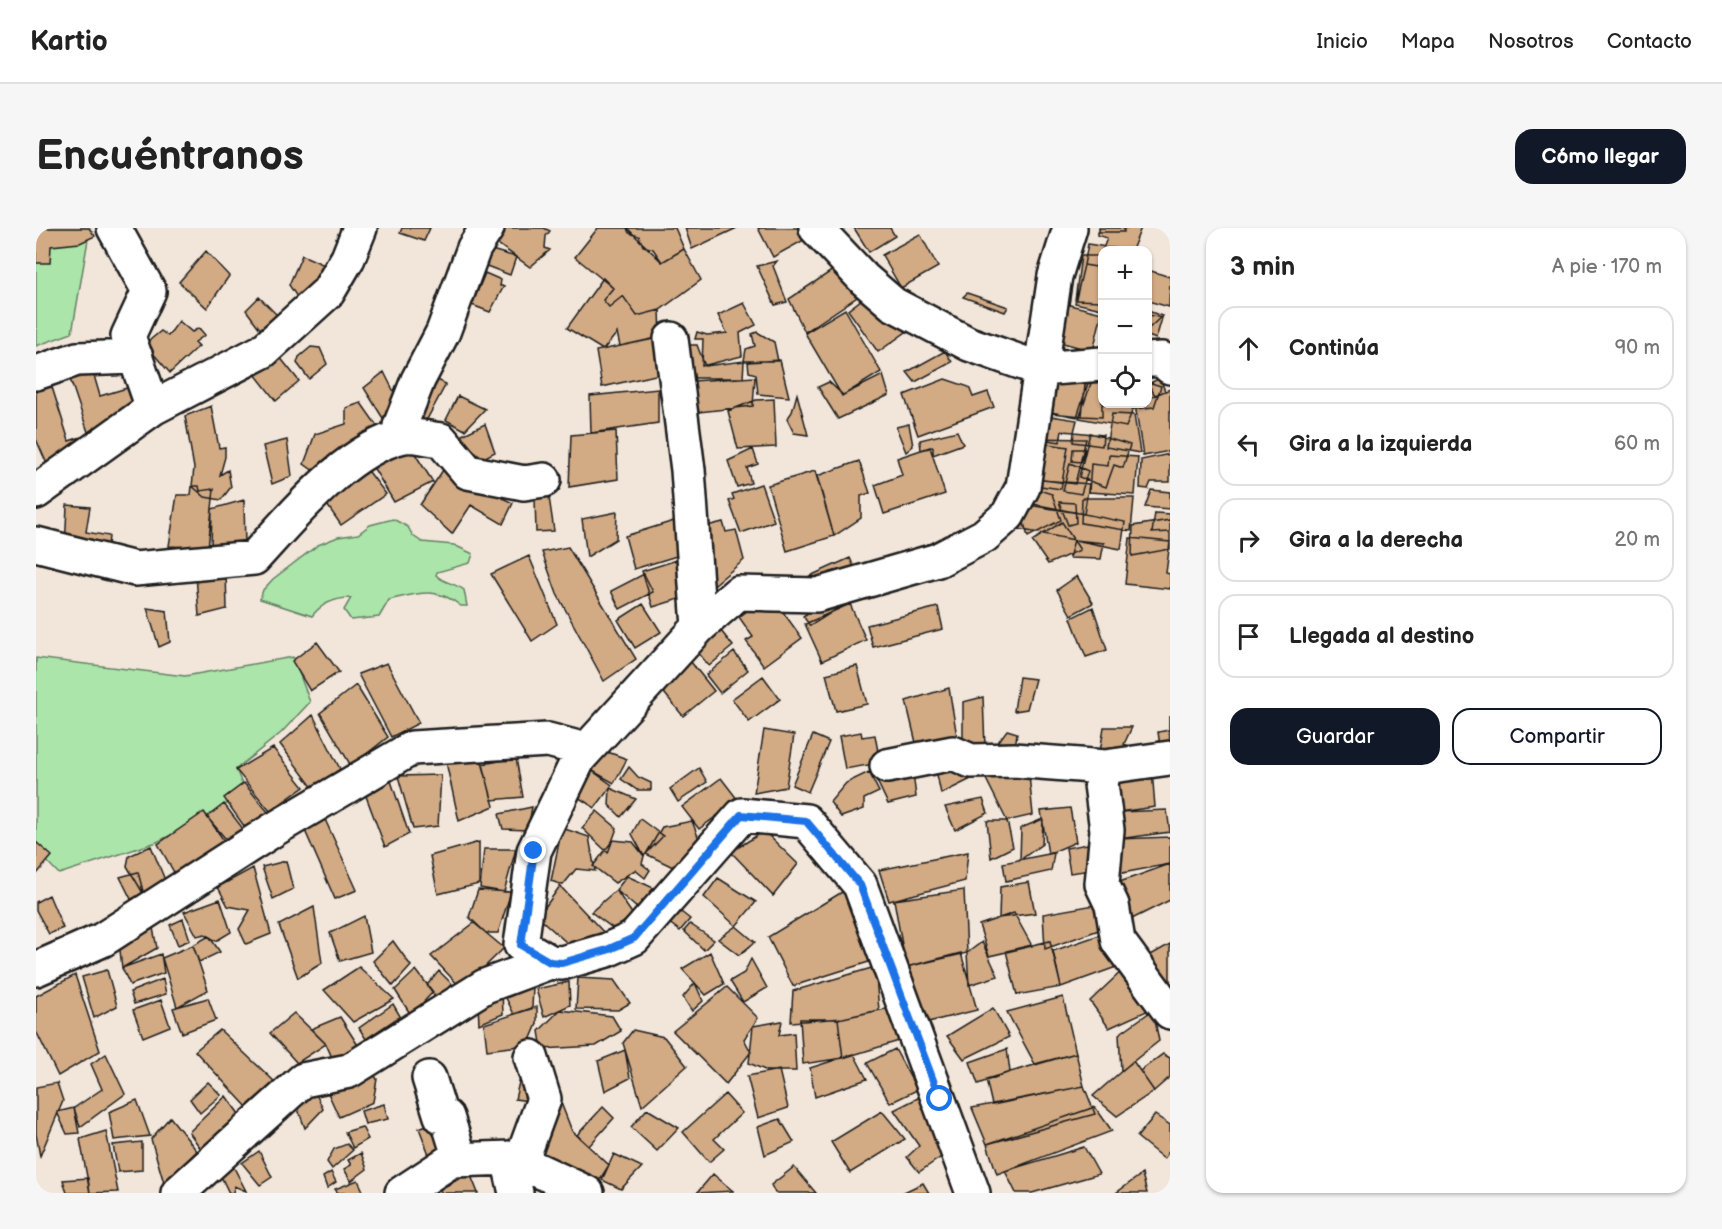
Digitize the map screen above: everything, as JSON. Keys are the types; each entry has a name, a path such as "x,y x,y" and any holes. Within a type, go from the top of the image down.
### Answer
{"street":[{"path":"114,228 148,291 128,336 153,408"},
{"path":"36,492 153,408 263,351 328,292 348,258 360,228"},
{"path":"405,436 400,426 418,380 443,332 474,248 487,228"},
{"path":"816,228 864,279 893,304 969,344 1040,369 1098,364"},
{"path":"550,962 521,945 534,851 579,758 699,627 738,593 818,595 938,560 984,536 1008,515 1023,487 1055,276 1065,231"},
{"path":"670,339 688,470 699,627"},
{"path":"36,374 77,359 136,357"},
{"path":"1152,360 1162,359 1170,368"},
{"path":"36,544 135,569 254,558 325,481 376,447 405,436 441,440 468,472 524,483 544,480"},
{"path":"36,969 102,940 273,830 412,748 548,740 578,748 579,758"},
{"path":"887,766 952,753 971,761 1014,760 1105,767 1170,758"},
{"path":"1105,767 1101,784 1107,830 1102,884 1112,905 1118,941 1170,1012"},
{"path":"178,1193 303,1080 349,1071 485,986 550,962 562,963 607,950 634,938 741,815 806,821 860,885 973,1193"},
{"path":"515,1171 544,1100 531,1057"},
{"path":"429,1078 441,1116 447,1117 460,1159"},
{"path":"418,1189 452,1160 460,1159 515,1171 587,1193"}],"green space":[{"path":"36,228 90,228 72,333 36,346"},
{"path":"393,519 408,527 413,536 422,542 454,545 473,554 470,563 437,572 436,575 464,590 467,606 461,606 435,593 418,594 389,600 379,617 351,620 344,610 351,598 330,602 312,616 260,599 263,590 273,579 318,545 338,537 358,534 370,525"},
{"path":"293,657 310,702 281,733 236,769 245,792 205,818 157,842 59,874 36,850 36,658 185,676"}],"building":[{"path":"89,228 95,236 80,243 51,246 50,263 36,263 36,229"},
{"path":"402,228 430,228 424,241 400,233"},
{"path":"504,228 544,228 550,231 546,236 545,248 550,250 530,267 495,242"},
{"path":"598,228 627,228 662,262 684,249 701,280 660,310 637,316 623,296 609,307 603,300 613,288 575,257"},
{"path":"627,228 675,228 684,249 662,262 653,249 643,246 639,236 629,233"},
{"path":"685,228 737,228 692,249"},
{"path":"758,228 798,228 804,240 773,257"},
{"path":"854,228 890,228 895,236 869,252"},
{"path":"1099,228 1124,228 1124,232 1099,232"},
{"path":"1100,228 1141,228 1134,246 1104,246 1107,238 1097,235"},
{"path":"920,234 938,267 901,288 882,255"},
{"path":"1088,244 1100,246 1098,246 1098,267 1084,265"},
{"path":"488,249 516,257 510,275 484,265"},
{"path":"206,251 229,276 207,308 179,282"},
{"path":"302,255 329,267 303,306 289,285"},
{"path":"1081,256 1098,256 1098,301 1075,300"},
{"path":"777,261 773,266 787,302 775,305 757,266"},
{"path":"845,262 869,289 805,332 789,299"},
{"path":"1084,265 1098,267 1098,308 1075,303"},
{"path":"1152,271 1170,277 1169,307 1152,302"},
{"path":"485,273 501,280 500,286 504,286 490,312 472,305"},
{"path":"603,278 613,288 603,300 609,307 623,296 637,316 660,310 661,337 620,346 617,333 603,350 567,328"},
{"path":"967,293 1008,307 1005,312 963,297"},
{"path":"866,296 886,304 906,332 878,352 848,310"},
{"path":"259,297 279,317 260,329 246,310"},
{"path":"1058,302 1098,312 1098,330 1093,351 1048,339"},
{"path":"744,303 756,325 740,333 742,356 702,366 703,339 695,339 697,332 707,335 727,333 718,315"},
{"path":"845,309 881,372 842,396 805,333"},
{"path":"1152,312 1162,316 1152,325"},
{"path":"1152,316 1162,318 1156,339 1152,338"},
{"path":"179,321 192,332 199,328 205,335 195,342 199,346 170,373 145,344 161,331 168,336"},
{"path":"757,332 774,342 778,361 744,361 746,349 755,346 752,334"},
{"path":"654,339 660,374 602,387 596,351"},
{"path":"686,345 697,345 705,366 744,361 743,378 690,378"},
{"path":"311,347 320,348 327,364 309,379 297,363 299,357"},
{"path":"275,351 299,381 276,401 251,369"},
{"path":"945,351 952,362 915,382 907,372"},
{"path":"780,360 789,397 758,394 756,374 749,372 748,362"},
{"path":"1033,365 1090,377 1077,417 1019,406"},
{"path":"1097,366 1098,408 1144,408 1133,409 1126,427 1079,418"},
{"path":"79,367 93,372 100,396 127,388 137,414 88,432 70,379"},
{"path":"1044,371 1086,374 1082,416 1040,412"},
{"path":"384,372 402,408 386,423 364,388"},
{"path":"1086,374 1098,376 1098,408 1102,408 1102,417 1082,416"},
{"path":"427,375 446,384 426,421 406,425"},
{"path":"883,375 889,395 838,419 818,387 829,382 843,395"},
{"path":"755,377 753,406 690,413 692,381"},
{"path":"1160,378 1165,391 1155,395 1152,390 1152,382"},
{"path":"945,379 969,387 973,397 988,392 994,407 918,435 904,395"},
{"path":"1152,383 1161,386 1152,407"},
{"path":"51,384 69,441 81,437 84,446 47,464 36,439 36,390"},
{"path":"658,389 658,423 591,433 590,396"},
{"path":"1170,389 1170,451 1143,456 1136,408 1152,408 1152,396"},
{"path":"797,394 808,435 794,433 787,419 792,412"},
{"path":"458,396 485,409 465,430 446,420"},
{"path":"774,399 776,447 738,449 728,411 756,400"},
{"path":"361,403 380,430 321,476 304,464 315,434 346,424 346,408"},
{"path":"211,406 219,448 225,447 220,475 228,470 231,487 221,500 205,497 192,486 194,468 185,416"},
{"path":"1038,414 1077,420 1074,432 1062,431 1060,442 1034,438"},
{"path":"1112,414 1134,415 1140,453 1106,447"},
{"path":"485,424 495,452 472,464 461,454 460,436"},
{"path":"909,424 913,446 906,452 896,427"},
{"path":"616,431 618,479 569,487 571,435"},
{"path":"957,431 963,444 933,455 933,447 921,450 920,440"},
{"path":"1074,432 1103,435 1102,446 1073,442"},
{"path":"1090,433 1130,445 1123,468 1114,465 1106,487 1079,477"},
{"path":"1032,438 1086,439 1075,484 1028,478"},
{"path":"287,440 292,476 272,484 263,446"},
{"path":"1034,442 1068,447 1061,489 1027,484"},
{"path":"408,443 433,482 394,502 370,462"},
{"path":"930,447 945,494 884,514 875,485 902,475 897,458"},
{"path":"753,449 758,464 747,468 751,483 737,487 728,461"},
{"path":"1073,449 1085,449 1081,462 1072,461"},
{"path":"1170,454 1170,482 1151,482 1148,489 1140,488 1141,460"},
{"path":"1109,455 1138,457 1135,495 1089,492 1091,464 1108,466"},
{"path":"859,461 870,493 861,496 861,518 834,536 817,476"},
{"path":"1070,463 1088,471 1081,494 1063,491"},
{"path":"366,468 386,494 341,525 323,499"},
{"path":"443,470 513,503 503,524 471,505 452,534 420,505"},
{"path":"815,471 834,536 787,551 768,485"},
{"path":"1018,478 1089,484 1084,514 1009,502"},
{"path":"761,484 774,521 741,533 729,501 734,499 732,494"},
{"path":"1020,484 1052,494 1061,520 1028,537 1020,509"},
{"path":"192,486 199,486 200,491 214,489 208,548 169,546 177,495 191,495"},
{"path":"1151,490 1170,492 1170,509 1145,507"},
{"path":"549,497 554,531 536,532 535,498"},
{"path":"1082,498 1134,498 1131,531 1081,523"},
{"path":"244,500 245,548 211,548 212,509"},
{"path":"1013,500 1125,522 1121,549 1003,526"},
{"path":"1059,502 1075,503 1076,523 1068,525"},
{"path":"67,505 90,507 86,532 109,536 107,555 65,550"},
{"path":"617,512 616,539 587,557 582,519"},
{"path":"1155,513 1170,514 1170,532 1152,533"},
{"path":"1170,520 1170,549 1132,556 1133,526"},
{"path":"674,521 683,554 634,569 625,536"},
{"path":"723,522 726,532 736,530 744,560 709,589 695,529"},
{"path":"1062,522 1080,550 1048,564 1032,541"},
{"path":"1130,538 1170,542 1166,573 1170,574 1170,589 1125,584"},
{"path":"1074,540 1104,543 1101,559 1069,558"},
{"path":"568,547 636,659 604,681 557,594 542,552"},
{"path":"529,556 557,624 532,641 491,574"},
{"path":"850,558 860,580 792,584"},
{"path":"680,559 679,599 653,607 642,571"},
{"path":"226,573 227,609 199,616 196,575"},
{"path":"644,574 653,592 620,609 611,591"},
{"path":"1077,576 1093,603 1071,615 1057,590"},
{"path":"850,587 856,597 810,626 803,616"},
{"path":"778,588 780,608 802,638 764,666 746,641 753,637 739,617"},
{"path":"643,604 661,632 635,648 618,620"},
{"path":"850,604 866,640 822,661 805,624"},
{"path":"938,607 943,629 873,647 867,625"},
{"path":"1093,607 1107,650 1086,657 1071,618"},
{"path":"147,608 167,611 170,642 159,647"},
{"path":"717,626 733,646 709,666 693,646"},
{"path":"317,642 339,672 310,691 292,661"},
{"path":"734,652 748,670 720,693 706,675"},
{"path":"687,657 714,691 683,716 656,683"},
{"path":"387,663 419,723 391,737 358,674"},
{"path":"857,666 867,704 836,711 826,674"},
{"path":"763,676 780,699 749,722 732,699"},
{"path":"1019,677 1035,679 1027,709 1014,711"},
{"path":"356,685 388,737 351,766 320,713"},
{"path":"949,688 958,743 918,751 906,701"},
{"path":"983,697 985,747 963,754 963,702"},
{"path":"313,715 340,769 313,788 280,744"},
{"path":"1169,716 1170,752 1161,752 1158,732 1169,730"},
{"path":"1104,727 1132,727 1124,744 1141,750 1100,752"},
{"path":"764,730 794,735 786,787 754,793"},
{"path":"1007,730 1017,733 1014,756 990,753"},
{"path":"861,732 862,737 875,735 880,763 845,769 839,736"},
{"path":"813,735 829,742 808,792 792,785"},
{"path":"273,748 304,787 270,811 236,770"},
{"path":"479,751 494,806 459,821 446,762"},
{"path":"605,751 627,759 614,783 591,770"},
{"path":"516,758 523,797 492,800 483,764"},
{"path":"965,758 971,779 941,794 935,765"},
{"path":"912,765 916,797 888,804 876,779"},
{"path":"1028,765 1033,815 1007,821 984,775"},
{"path":"629,767 638,777 651,783 651,790 637,790 621,779"},
{"path":"699,768 707,782 678,802 670,789"},
{"path":"591,770 612,785 595,808 573,794"},
{"path":"1152,770 1155,807 1118,812 1118,778"},
{"path":"869,772 879,792 864,799 864,809 841,817 830,802 846,783"},
{"path":"441,775 438,826 413,829 398,776"},
{"path":"721,778 738,800 699,829 682,807"},
{"path":"391,781 409,834 385,847 366,796"},
{"path":"244,783 273,818 249,833 224,798"},
{"path":"610,788 636,799 621,817 609,805"},
{"path":"983,799 988,813 955,830 945,807"},
{"path":"224,804 247,834 231,845 207,817"},
{"path":"532,807 528,830 503,829 499,814"},
{"path":"1070,808 1076,842 1048,854 1041,811"},
{"path":"1167,810 1170,832 1118,839 1118,812"},
{"path":"597,811 617,828 608,853 582,828"},
{"path":"204,812 227,845 175,874 158,844"},
{"path":"323,815 357,890 335,899 303,826"},
{"path":"640,819 663,836 644,856 632,834"},
{"path":"1043,819 1042,844 1020,860 1021,828"},
{"path":"692,821 699,839 673,867 646,854 662,827"},
{"path":"987,821 1007,821 1013,847 991,858"},
{"path":"562,828 589,837 595,871 576,869 563,885 551,881"},
{"path":"764,831 798,864 773,896 731,852"},
{"path":"1170,837 1170,864 1117,874 1118,839"},
{"path":"613,840 633,842 644,856 642,864 650,870 645,878 635,870 615,883 593,866"},
{"path":"36,842 52,856 36,875"},
{"path":"479,842 479,884 438,894 430,856"},
{"path":"1087,844 1099,869 1070,873 1066,848"},
{"path":"151,846 167,885 143,893 127,866 129,856"},
{"path":"484,849 516,849 504,892 480,888"},
{"path":"968,852 965,881 889,901 879,870"},
{"path":"1054,853 1051,871 1006,881 1003,863"},
{"path":"286,861 293,889 273,899 262,867"},
{"path":"1170,864 1170,900 1132,919 1114,884"},
{"path":"253,868 271,934 246,944 239,929 250,910 228,906 218,887"},
{"path":"138,872 144,895 131,899 120,877"},
{"path":"627,876 658,890 638,909 616,890"},
{"path":"718,878 756,902 736,926 704,897"},
{"path":"1029,882 1035,913 999,918 1000,887"},
{"path":"560,886 607,936 575,950 538,917"},
{"path":"852,886 875,960 793,986 768,937"},
{"path":"478,890 511,892 498,933 486,933 469,917"},
{"path":"616,890 633,915 614,929 591,912"},
{"path":"964,890 967,953 906,967 894,900"},
{"path":"49,895 63,928 49,934 36,910 36,902"},
{"path":"220,899 231,932 216,941 205,934 197,936 184,912"},
{"path":"1100,904 1110,926 1045,949 1043,914"},
{"path":"314,907 322,963 298,978 279,925"},
{"path":"676,908 690,919 680,931 664,919"},
{"path":"1014,913 1032,946 989,956 979,925"},
{"path":"364,916 371,952 340,961 330,933"},
{"path":"183,919 190,940 178,945 170,925"},
{"path":"474,923 504,948 462,989 431,956"},
{"path":"690,924 714,940 704,950 684,931"},
{"path":"736,926 755,942 739,955 718,939"},
{"path":"153,928 157,948 122,968 120,950"},
{"path":"1111,931 1119,966 1061,987 1053,951"},
{"path":"209,936 220,952 199,962 193,945"},
{"path":"393,941 411,966 393,986 373,961"},
{"path":"1050,941 1061,987 1017,995 1006,951"},
{"path":"982,942 998,976 969,985 967,953"},
{"path":"1170,944 1170,985 1149,956"},
{"path":"193,945 208,990 177,1007 162,958"},
{"path":"710,952 724,984 706,995 682,969"},
{"path":"961,953 977,1010 920,1024 902,968"},
{"path":"161,954 164,973 130,985 122,968"},
{"path":"751,959 767,988 743,1002 730,981 744,973"},
{"path":"1127,966 1149,1010 1109,1028 1090,1001"},
{"path":"359,967 394,999 353,1022 324,990"},
{"path":"875,967 879,1010 843,1018 791,1022 793,991"},
{"path":"107,970 117,1006 94,1018 82,977"},
{"path":"416,970 433,992 411,1015 395,990"},
{"path":"439,971 457,989 437,1000 427,985"},
{"path":"75,975 100,1051 58,1076 36,1031 36,996"},
{"path":"578,978 614,980 630,1003 618,1010 576,1009"},
{"path":"163,979 166,994 134,1004 130,992"},
{"path":"569,982 570,1005 544,1017 536,989"},
{"path":"695,983 703,1001 692,1011 683,997"},
{"path":"533,987 532,1008 514,1014 506,998"},
{"path":"727,987 758,1018 744,1039 751,1052 726,1084 673,1031"},
{"path":"502,992 503,1014 479,1024 478,1005"},
{"path":"1063,997 1076,1053 1035,1064 1007,1012"},
{"path":"208,998 216,1020 182,1033 173,1008"},
{"path":"161,1000 170,1026 143,1037 133,1010"},
{"path":"393,1004 400,1016 366,1039 359,1028"},
{"path":"537,1007 537,1024 528,1045 487,1050 484,1024"},
{"path":"895,1007 899,1041 843,1058 838,1019"},
{"path":"993,1008 1009,1037 964,1059 947,1036"},
{"path":"560,1010 612,1016 621,1031 596,1046 542,1049 539,1031"},
{"path":"1153,1010 1159,1041 1121,1071 1119,1034"},
{"path":"294,1013 326,1044 297,1063 270,1033"},
{"path":"340,1017 361,1050 334,1062 326,1044 311,1029"},
{"path":"800,1019 838,1019 843,1058 803,1064"},
{"path":"782,1021 779,1035 794,1033 796,1071 767,1071 749,1063 753,1026"},
{"path":"220,1030 276,1083 248,1108 195,1051"},
{"path":"633,1030 664,1037 687,1066 642,1106 623,1043"},
{"path":"895,1049 917,1090 890,1103 867,1063"},
{"path":"1007,1049 1010,1072 978,1084 970,1062"},
{"path":"625,1050 630,1078 605,1091 598,1061"},
{"path":"1076,1053 1084,1086 992,1105 986,1079"},
{"path":"106,1054 125,1094 80,1127 74,1108 102,1089 91,1064"},
{"path":"854,1054 867,1079 815,1097 810,1068"},
{"path":"1163,1054 1170,1058 1170,1077 1154,1091 1140,1071"},
{"path":"1133,1061 1154,1091 1117,1116 1093,1096"},
{"path":"365,1062 377,1079 373,1102 339,1117 328,1093 352,1078"},
{"path":"779,1070 788,1108 758,1118 747,1076"},
{"path":"208,1082 221,1095 200,1113 190,1099"},
{"path":"519,1082 539,1085 536,1102 515,1099"},
{"path":"57,1083 63,1101 40,1156 36,1134 36,1087"},
{"path":"1084,1086 1095,1114 987,1144 972,1108"},
{"path":"556,1090 572,1131 609,1165 592,1192 523,1160"},
{"path":"315,1092 323,1109 305,1128 295,1101"},
{"path":"725,1094 742,1113 714,1139 724,1149 709,1162 683,1132"},
{"path":"226,1096 239,1114 201,1149 189,1132"},
{"path":"920,1097 936,1121 959,1145 919,1172 907,1157 919,1146 894,1110"},
{"path":"137,1100 150,1136 114,1140 109,1112"},
{"path":"384,1104 388,1119 365,1124 361,1111"},
{"path":"603,1107 614,1118 589,1146 577,1135"},
{"path":"1095,1107 1112,1131 997,1174 987,1144"},
{"path":"74,1108 79,1133 67,1134 57,1112"},
{"path":"647,1109 679,1128 657,1151 631,1127"},
{"path":"882,1111 905,1139 850,1173 831,1142"},
{"path":"1155,1115 1170,1125 1170,1150 1164,1159 1137,1137"},
{"path":"170,1117 197,1151 164,1183 151,1139"},
{"path":"447,1117 458,1146 430,1157 419,1128"},
{"path":"780,1119 794,1142 765,1155 758,1127"},
{"path":"362,1127 368,1139 353,1148 345,1132"},
{"path":"106,1131 118,1192 90,1193 80,1139"},
{"path":"142,1142 142,1170 118,1172 113,1145"},
{"path":"347,1144 353,1150 332,1169 327,1162 334,1149"},
{"path":"1084,1147 1099,1174 1032,1193 1016,1193 1005,1171"},
{"path":"259,1151 272,1177 260,1185 242,1163"},
{"path":"361,1153 367,1169 351,1181 344,1169 351,1165 348,1160"},
{"path":"614,1154 642,1167 621,1189 602,1180"},
{"path":"228,1156 246,1191 234,1186 233,1193 229,1193 216,1166"},
{"path":"794,1167 816,1193 775,1193 771,1185"},
{"path":"331,1172 336,1182 327,1188 323,1177"},
{"path":"470,1173 478,1193 441,1193 440,1189"},
{"path":"713,1174 733,1191 734,1191 697,1193"},
{"path":"1142,1174 1147,1193 1116,1193"},
{"path":"88,1178 90,1193 67,1193 63,1180"},
{"path":"358,1180 364,1193 338,1193 335,1189"},
{"path":"923,1183 929,1193 902,1193"}],"route":[{"path":"534,851 521,945 550,962 562,963 607,950 634,938 741,815 806,821 860,885 940,1099"}]}
